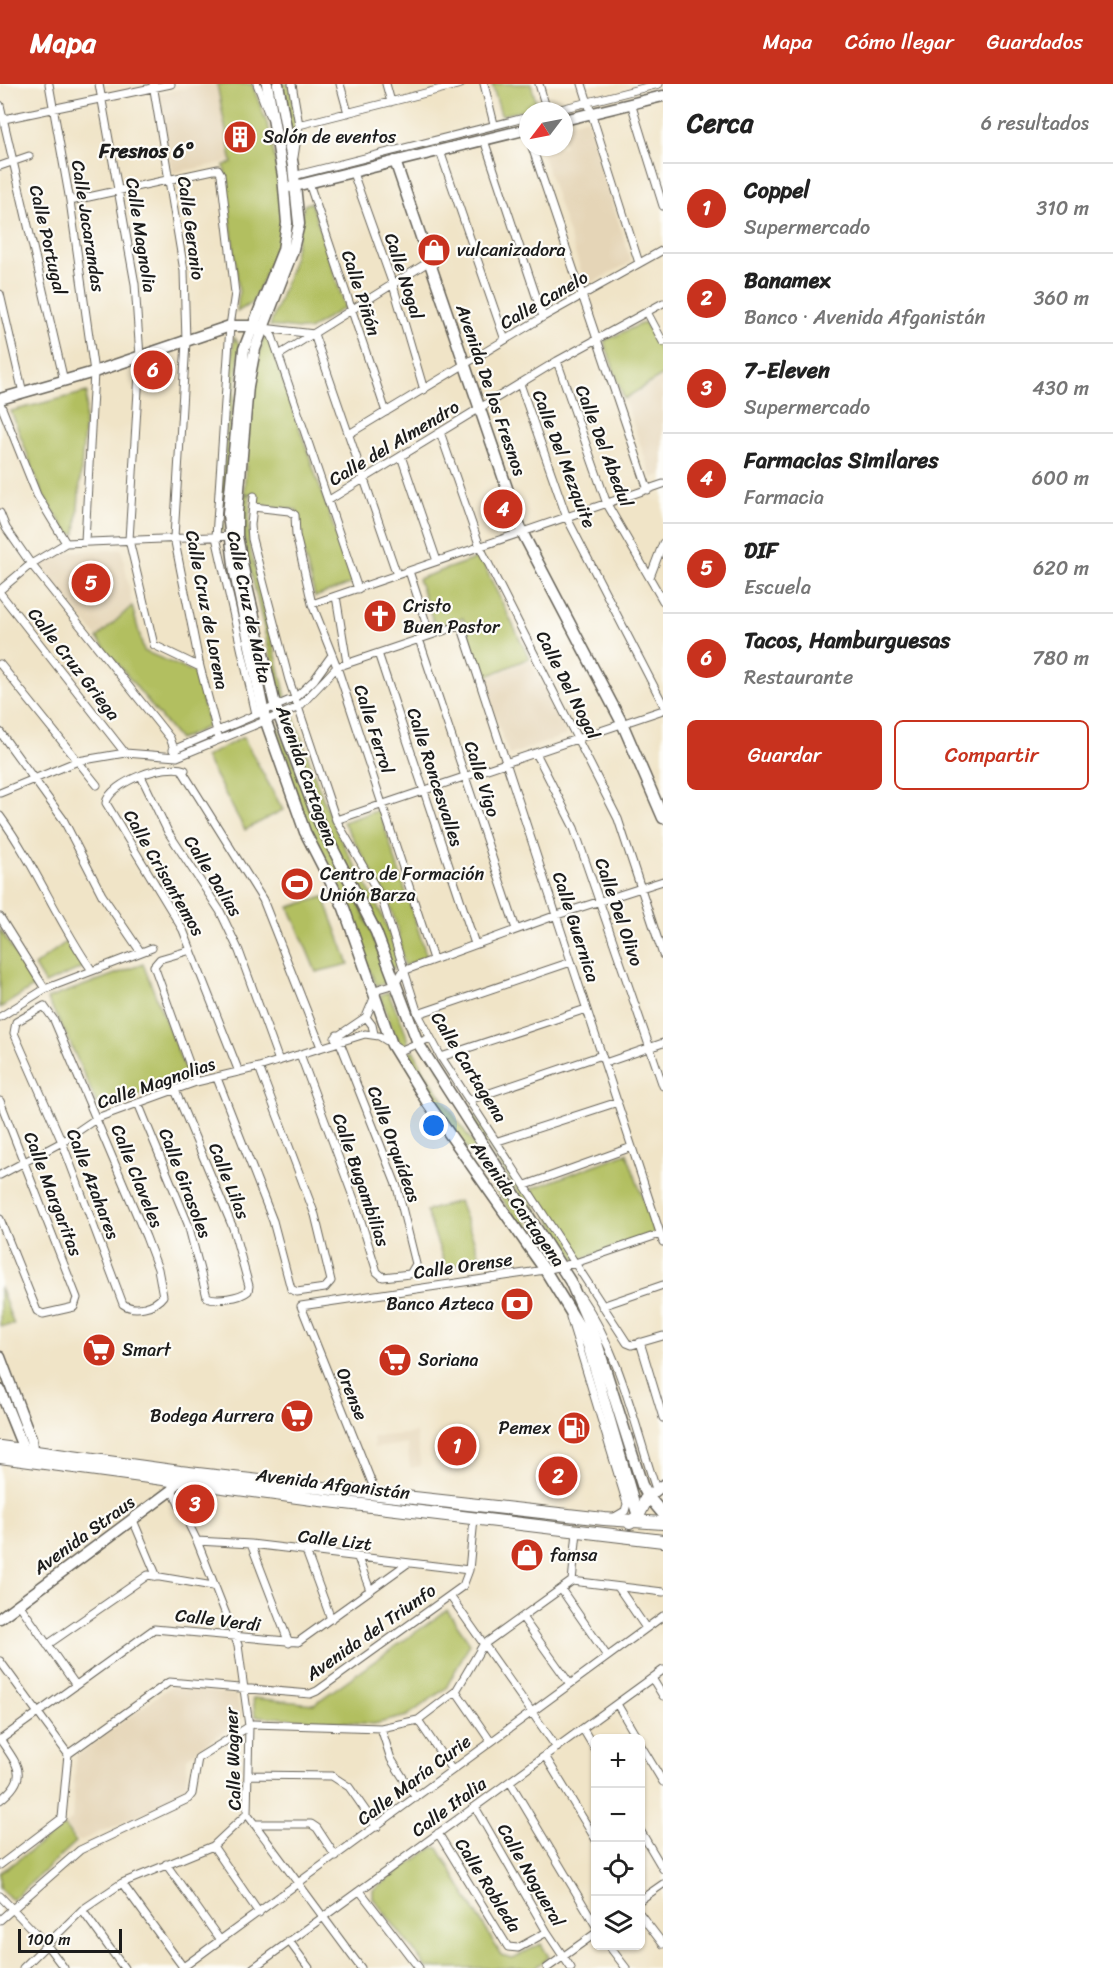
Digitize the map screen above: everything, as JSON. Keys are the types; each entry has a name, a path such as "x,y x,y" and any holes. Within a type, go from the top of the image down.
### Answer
{"main road":[{"name":"Avenida Afganistán","path":"0,1447 28,1455 177,1481 662,1541"},
{"name":"Avenida Afganistán","path":"0,1457 28,1455"},
{"name":"Avenida Afganistán","path":"177,1481 376,1493 608,1520 634,1517 663,1523"},
{"path":"577,1532 615,1530 634,1517 656,1490"},
{"path":"474,1519 485,1511 510,1513 516,1510"},
{"path":"634,1517 644,1530 662,1541"}],"street":[{"name":"Calle Jacarandas","path":"49,84 70,201 94,372 85,541"},
{"name":"Calle Magnolia","path":"99,84 135,284 140,357 129,540 154,645 200,667"},
{"path":"4,119 171,84"},
{"path":"257,84 275,131"},
{"name":"Avenida Cartagena","path":"267,84 275,131 290,187"},
{"name":"Avenida Cartagena","path":"278,84 293,170 287,223 283,250 258,326 244,349 228,514 233,536 235,573 268,712 305,832 344,908 392,1045 427,1102 542,1265 588,1345 634,1517"},
{"path":"292,84 299,124 293,170 519,119"},
{"path":"340,84 348,112"},
{"path":"386,84 390,102"},
{"path":"299,124 390,102 435,87 461,84"},
{"path":"484,84 494,124"},
{"path":"539,84 544,102"},
{"path":"582,84 639,263"},
{"path":"573,106 630,87 659,84"},
{"name":"Calle Geranio","path":"153,86 184,271 186,342"},
{"path":"573,118 663,96"},
{"path":"632,103 663,206"},
{"name":"Calle Portugal","path":"0,105 64,381"},
{"path":"290,187 519,133"},
{"path":"484,140 543,317"},
{"path":"440,151 505,340"},
{"path":"0,166 29,156"},
{"path":"535,156 648,490"},
{"name":"Avenida De los Fresnos","path":"395,161 522,532 622,723 663,818"},
{"name":"Calle Cruz de Malta","path":"170,180 218,169 223,179 235,293 230,327 216,537 268,712"},
{"name":"Calle Nogal","path":"353,173 393,285 424,390"},
{"path":"70,201 170,180"},
{"name":"Calle Piñón","path":"309,183 386,412"},
{"name":"Calle Canelo","path":"350,434 543,317 663,250"},
{"path":"279,355 430,261"},
{"path":"0,294 23,393"},
{"name":"Calle del Almendro","path":"329,500 557,362 663,303"},
{"path":"647,312 663,342"},
{"path":"258,326 272,336 358,589"},
{"path":"0,399 94,372 230,327 258,326 314,333"},
{"path":"314,333 397,575"},
{"name":"Calle Cruz de Lorena","path":"186,342 174,537 200,667 218,735"},
{"name":"Calle Del Abedul","path":"557,362 607,504 663,601"},
{"name":"Calle Del Mezquite","path":"520,384 567,518 663,704"},
{"path":"0,404 37,495 66,543"},
{"name":"Calle Del Nogal","path":"440,432 480,547 579,738 618,819 663,955"},
{"path":"401,456 436,561"},
{"path":"312,604 663,484"},
{"name":"Calle Cruz de Malta","path":"254,496 251,525 256,557 299,706"},
{"name":"Calle Ferrol","path":"253,507 289,511 295,515 296,535 312,604 338,667 433,959"},
{"path":"0,513 6,528 31,564 170,738 176,753"},
{"path":"0,592 31,564 66,543 233,536"},
{"path":"650,577 663,543"},
{"path":"268,712 299,706 338,667 429,635 409,571"},
{"name":"Calle Cruz Griega","path":"0,592 125,753"},
{"path":"336,596 347,663"},
{"name":"Calle Guernica","path":"429,635 455,627 463,630 663,1242"},
{"name":"Calle Vigo","path":"419,639 516,929"},
{"name":"Calle Roncesvalles","path":"378,653 475,944"},
{"path":"0,793 78,761 125,753 167,755 176,753 295,698 314,680 332,655"},
{"path":"0,664 97,785"},
{"name":"Calle Cartagena","path":"299,706 336,820 381,897 418,1014 430,1038 627,1343 632,1345 640,1342"},
{"path":"336,820 663,710"},
{"name":"Avenida Cartagena","path":"268,712 319,822 376,932 417,1043 570,1280 656,1490"},
{"path":"0,732 3,742 63,819 102,895 140,951"},
{"name":"Calle Del Olivo","path":"536,753 574,828 663,1086"},
{"path":"141,776 158,768 179,767 185,770 183,772 263,900 321,1047"},
{"name":"Calle Crisantemos","path":"141,776 112,791 107,796 107,806 183,930 239,1072"},
{"name":"Calle Dalias","path":"141,776 168,832 220,911 279,1061"},
{"path":"0,816 17,839 67,934 91,969"},
{"path":"430,1038 405,1050 374,1034 372,1025 366,1017 378,988 395,984 403,970 516,929 663,881"},
{"path":"0,916 45,988"},
{"path":"0,1017 45,988 152,948"},
{"path":"191,950 160,959 154,966 196,1082"},
{"path":"418,1014 572,962"},
{"name":"Calle Azahares","path":"44,1006 16,1022 14,1033 62,1142 123,1304 128,1307 151,1306 164,1296"},
{"name":"Calle Claveles","path":"44,1006 54,1020 97,1118 146,1237 158,1269 164,1296"},
{"path":"441,1057 586,1009"},
{"name":"Calle Orquídeas","path":"366,1017 337,1035 337,1043 397,1187 416,1264"},
{"name":"Calle Magnolias","path":"0,1176 26,1164 97,1118 196,1082 260,1067 365,1034 374,1034"},
{"path":"469,1100 663,1043"},
{"name":"Calle Bugambilias","path":"300,1054 356,1202 377,1272 383,1277 404,1276 410,1274 416,1264"},
{"path":"217,1078 273,1221 291,1289 297,1292 325,1288 331,1281 315,1215 260,1067"},
{"name":"Calle Lilas","path":"176,1090 233,1228 249,1286"},
{"name":"Calle Margaritas","path":"0,1101 77,1298 76,1304 70,1309 43,1314 37,1311 0,1219"},
{"path":"498,1141 618,1102"},
{"name":"Calle Girasoles","path":"138,1103 188,1224 207,1297 212,1299 242,1295 248,1291 249,1286"},
{"path":"526,1185 632,1148"},
{"path":"542,1265 560,1262 575,1263 660,1234"},
{"name":"Calle Orense","path":"301,1306 542,1265"},
{"path":"558,1292 562,1281 570,1280"},
{"path":"602,1306 663,1285"},
{"name":"Orense","path":"301,1306 376,1493"},
{"path":"567,1306 627,1504 621,1514 608,1520"},
{"path":"663,1336 640,1342 663,1418"},
{"path":"0,1357 31,1439 28,1455"},
{"path":"0,1390 28,1455"},
{"name":"Avenida Straus","path":"0,1618 133,1520 177,1481"},
{"name":"Calle Wagner","path":"177,1481 213,1586 238,1645 239,1669 245,1689 249,1726 247,1814 361,1968"},
{"path":"656,1490 663,1514"},
{"name":"Avenida del Triunfo","path":"68,1754 170,1682 310,1694 317,1691 463,1586 469,1570 474,1519"},
{"path":"133,1520 157,1577"},
{"path":"572,1581 577,1532"},
{"name":"Calle Lizt","path":"197,1541 251,1544 469,1570"},
{"path":"251,1544 289,1643 298,1642 408,1563"},
{"path":"306,1551 331,1619"},
{"path":"358,1558 370,1590"},
{"path":"47,1645 148,1575 213,1586"},
{"path":"0,1920 80,1850 188,1799 192,1794 198,1758 253,1724 381,1728 418,1720 456,1691 483,1645 572,1581 663,1592"},
{"path":"618,1587 646,1628"},
{"path":"561,1589 607,1656"},
{"path":"450,1596 556,1748"},
{"path":"19,1604 75,1684"},
{"name":"Calle María Curie","path":"183,1968 663,1616"},
{"path":"522,1617 570,1684"},
{"name":"Calle Verdi","path":"0,1740 154,1629 289,1643"},
{"path":"0,1661 68,1754 62,1818 0,1865"},
{"name":"Calle Italia","path":"253,1968 663,1670"},
{"path":"652,1678 663,1696"},
{"path":"456,1691 492,1742"},
{"path":"617,1704 635,1734"},
{"path":"418,1720 452,1770"},
{"path":"381,1728 391,1759 416,1798"},
{"path":"583,1729 591,1743"},
{"path":"0,1740 17,1765 18,1782 15,1788 0,1800"},
{"path":"645,1752 663,1782"},
{"path":"545,1755 591,1832"},
{"path":"248,1775 332,1776 349,1787 377,1827"},
{"path":"510,1782 591,1918"},
{"name":"Calle Nogueral","path":"475,1807 547,1932 571,1968"},
{"path":"23,1968 82,1910 122,1883 213,1845 247,1814"},
{"path":"254,1824 311,1824 317,1828 336,1857"},
{"name":"Calle Robleda","path":"438,1833 508,1947 518,1948 547,1932"},
{"path":"645,1838 663,1869"},
{"path":"213,1845 259,1913"},
{"path":"166,1864 220,1940"},
{"path":"122,1883 183,1968"},
{"path":"645,1897 663,1884"},
{"path":"360,1891 419,1968"},
{"path":"0,1896 46,1944 64,1968"},
{"path":"82,1910 124,1968"},
{"path":"645,1921 663,1944"},
{"path":"547,1968 591,1937"},
{"path":"289,1941 309,1968"},
{"path":"612,1950 626,1968"}],"shaded area":[{"path":"203,84 217,84 231,161 173,173 157,94"},
{"path":"587,118 631,262 586,286 543,156 573,156 573,122"},
{"path":"663,377 663,474 652,478 625,400"},
{"path":"122,549 132,605 97,637 39,565 66,552"},
{"path":"530,660 567,735 509,755 483,680"},
{"path":"416,1433 421,1466 410,1468 407,1444 374,1448 373,1437"},
{"path":"170,1687 236,1695 242,1719 187,1758 186,1795 79,1841 65,1825 72,1819 76,1756"}],"green space":[{"path":"217,84 252,84 270,131 281,197 281,230 278,245 253,302 237,312 239,293 224,165 232,163"},
{"path":"280,84 290,84 296,126 293,152"},
{"path":"492,84 531,84 536,102 519,102 519,112 501,115"},
{"path":"311,202 345,307 309,330 270,326 292,265 304,205"},
{"path":"645,322 663,358 663,375 624,399 604,341"},
{"path":"234,337 240,345 230,433 223,531 218,531"},
{"path":"268,337 353,583 315,597 300,537 297,510 256,504 257,494 244,493 250,404 263,338"},
{"path":"87,392 76,534 68,534 42,493 11,411"},
{"path":"244,495 250,495 249,544 286,697 280,698 244,542"},
{"path":"480,557 529,658 483,678 463,618 435,626 418,579"},
{"path":"132,606 144,651 195,673 209,726 179,740 97,638"},
{"path":"293,715 331,818 388,930 397,966 391,969 322,822 282,716"},
{"path":"270,719 274,719 371,931 387,977 386,983 376,985 308,829"},
{"path":"243,737 283,810 245,830 205,757"},
{"path":"379,810 427,957 404,966 398,930 387,897 343,822"},
{"path":"324,897 349,964 316,972 289,907"},
{"path":"0,929 35,986 0,1008"},
{"path":"66,942 84,967 45,984 34,966"},
{"path":"143,964 188,1077 99,1109 67,1036 47,999"},
{"path":"388,992 404,1027 407,1046 402,1046 392,1029 380,995"},
{"path":"413,1050 426,1074 550,1256 549,1261 544,1259 422,1085 405,1056"},
{"path":"432,1057 492,1141 569,1260 565,1262 534,1219"},
{"path":"627,1153 655,1233 576,1261 531,1189"},
{"path":"459,1201 481,1259 446,1267 426,1211"},
{"path":"0,1287 14,1325 0,1326"},
{"path":"447,1610 470,1643 446,1688 407,1716 374,1724 255,1716 253,1698 314,1704"},
{"path":"64,1826 76,1842 12,1900 0,1888 0,1873"},
{"path":"434,1847 438,1848 501,1955 513,1958 541,1944 549,1957 534,1968 427,1968 373,1898 373,1890"}],"place":[{"name":"Salón de eventos","path":"240,137"},
{"name":"vulcanizadora","path":"434,250"},
{"name":"Tacos, Hamburguesas","path":"153,370"},
{"name":"Farmacias Similares","path":"503,509"},
{"name":"DIF","path":"91,583"},
{"name":"Cristo Buen Pastor","path":"380,616"},
{"name":"Centro de Formación Unión Barza","path":"297,884"},
{"name":"Banco Azteca","path":"517,1304"},
{"name":"Smart","path":"99,1350"},
{"name":"Soriana","path":"395,1360"},
{"name":"Bodega Aurrera","path":"297,1416"},
{"name":"Pemex","path":"574,1428"},
{"name":"Coppel","path":"457,1446"},
{"name":"Banamex","path":"558,1476"},
{"name":"7-Eleven","path":"195,1504"},
{"name":"famsa","path":"527,1555"}],"district":[{"name":"Fresnos 6°","path":"146,151"}]}
